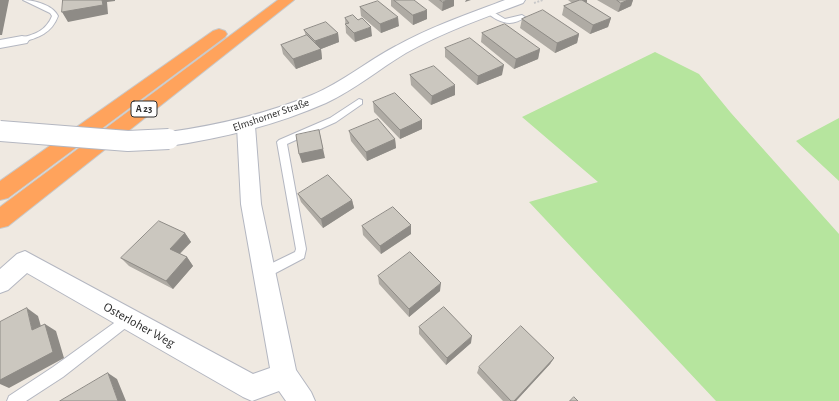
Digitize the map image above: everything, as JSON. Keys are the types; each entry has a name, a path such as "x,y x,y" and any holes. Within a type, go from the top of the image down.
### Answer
{"highway":[{"name":"A 23","path":"0,192 265,0"},
{"name":"A 23","path":"0,219 288,0"}],"street":[{"name":"Elmshorner Straße","path":"0,131 128,141 169,139 207,134 246,126 288,111 341,88 407,45 518,0"},
{"path":"0,44 22,40"},
{"path":"246,126 251,204 284,376 302,401"},
{"name":"Osterloher Weg","path":"0,283 25,261 252,388 284,376"}],"lane":[{"path":"22,40 48,29 53,24 55,16 53,12 26,0"},
{"path":"488,12 501,22 507,23 522,17"},
{"path":"264,273 300,255 301,249 282,142 332,120 359,102"},
{"path":"14,401 58,372 128,319"}],"green space":[{"path":"655,52 699,74 731,113 839,234 839,401 716,401 529,202 598,182 522,117"},
{"path":"839,118 839,181 796,141"}],"building":[{"path":"63,0 102,0 103,5 62,12"},
{"path":"394,0 414,0 427,10 413,15"},
{"path":"580,0 611,18 593,25 564,6"},
{"path":"617,0 628,0 621,3"},
{"path":"378,1 398,17 380,24 360,7"},
{"path":"543,10 579,34 557,43 522,19"},
{"path":"353,15 358,20 362,18 371,27 354,33 345,24 349,23 345,18"},
{"path":"326,22 338,33 315,41 304,30"},
{"path":"505,24 540,49 516,59 482,33"},
{"path":"307,35 321,49 293,59 281,45"},
{"path":"470,38 504,65 478,76 445,48"},
{"path":"434,66 455,85 432,96 410,75"},
{"path":"395,93 422,120 400,130 373,102"},
{"path":"378,119 395,139 366,152 349,131"},
{"path":"319,130 323,149 299,154 296,135"},
{"path":"328,175 352,200 321,219 298,194"},
{"path":"393,207 411,225 380,246 362,226"},
{"path":"159,221 185,233 170,249 187,257 166,281 121,258"},
{"path":"410,252 441,283 409,309 378,276"},
{"path":"444,307 472,336 447,358 419,327"},
{"path":"27,308 32,330 45,324 53,352 0,380 0,322"},
{"path":"521,326 554,358 514,401 511,401 479,367"},
{"path":"108,373 118,401 60,401"},
{"path":"574,397 578,401 570,401"}]}
